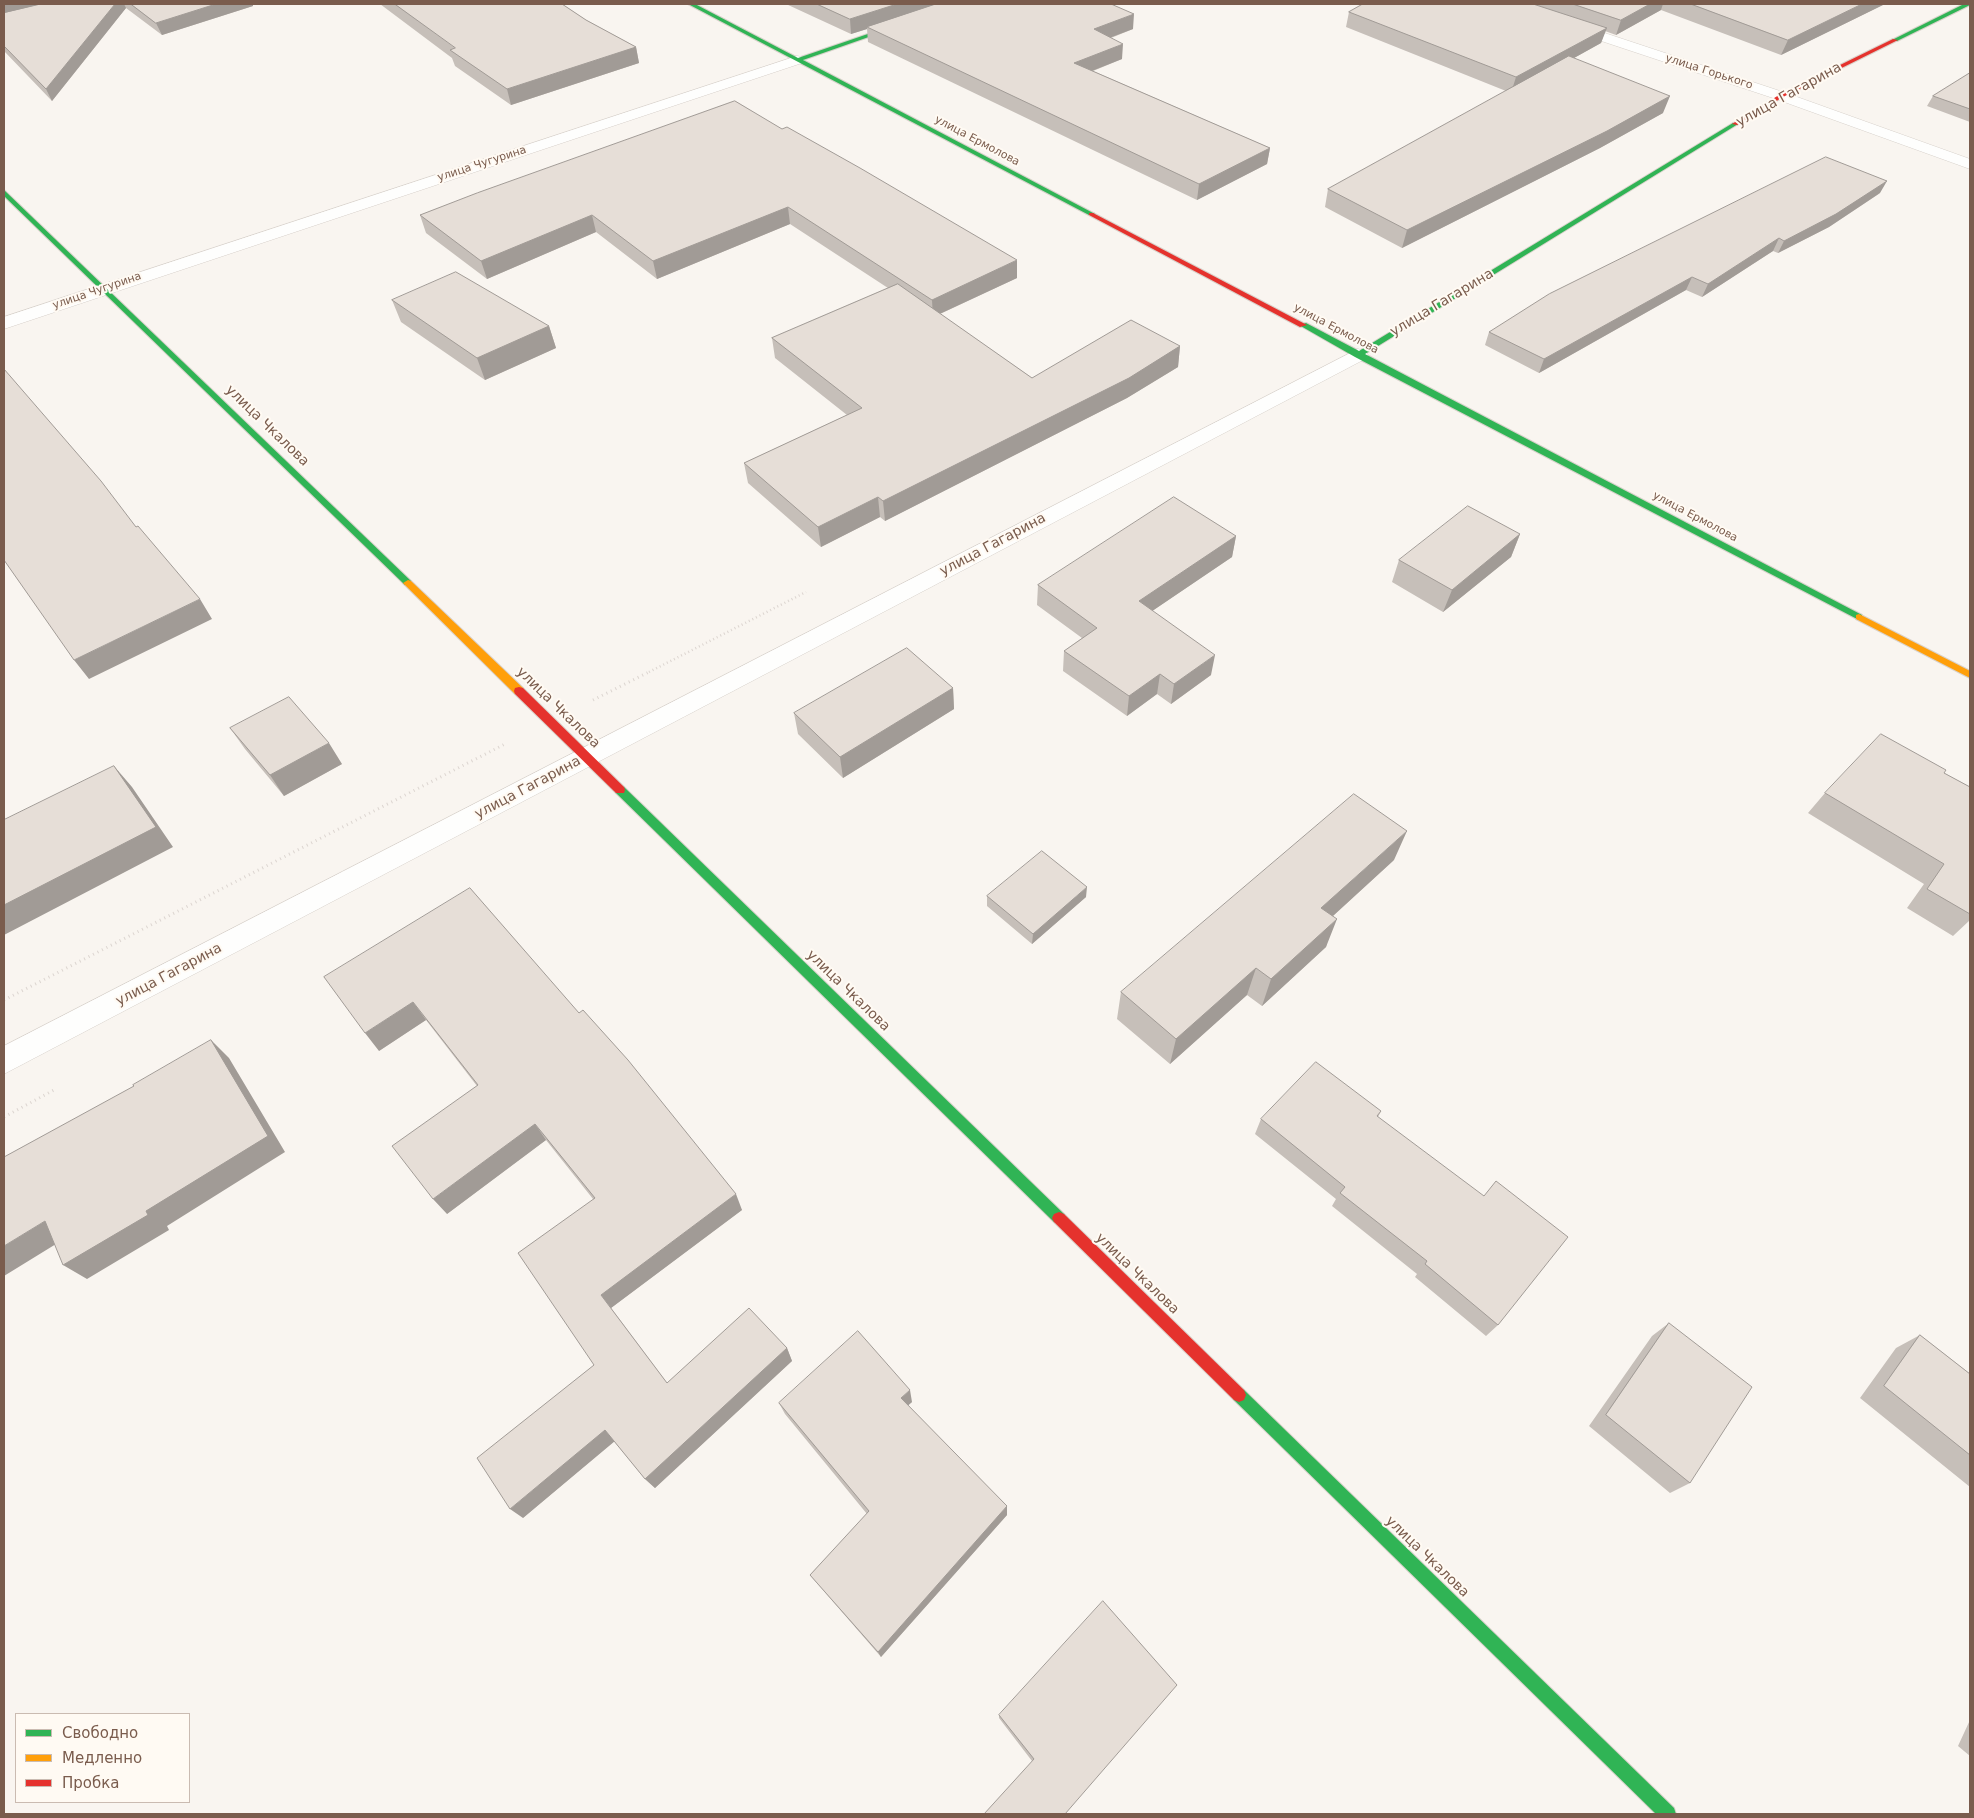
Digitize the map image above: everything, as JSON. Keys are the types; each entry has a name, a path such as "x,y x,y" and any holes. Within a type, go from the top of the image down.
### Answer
{"street":[{"name":"улица Ермолова","path":"691,4 1970,675"},
{"name":"улица Чугурина","path":"4,323 960,4"},
{"name":"улица Горького","path":"1504,4 1781,96 1970,164"},
{"name":"улица Гагарина","path":"4,1061 1358,355 1781,96 1968,4"},
{"name":"улица Чкалова","path":"4,192 587,757 1668,1814"}],"path":[{"path":"4,1000 814,587"}],"building":[{"path":"41,4 115,4 46,89 4,46 4,13"},
{"path":"131,4 216,4 156,23"},
{"path":"395,4 562,4 586,20 636,47 507,89 450,50 455,48"},
{"path":"817,4 897,4 850,19"},
{"path":"936,4 1111,4 1134,14 1094,29 1123,44 1074,63 1270,148 1199,184 867,27"},
{"path":"1363,4 1533,4 1607,28 1516,77 1349,12"},
{"path":"1573,4 1650,4 1621,20"},
{"path":"1691,4 1862,4 1788,40"},
{"path":"1569,56 1670,96 1607,131 1407,230 1328,189"},
{"path":"1970,73 1970,109 1933,96"},
{"path":"735,101 782,129 787,127 860,168 1017,260 932,300 788,207 653,261 592,215 481,261 420,215 477,193"},
{"path":"1826,157 1887,181 1836,214 1784,241 1779,238 1708,284 1692,277 1544,359 1489,332 1549,294"},
{"path":"456,272 549,326 477,358 392,300"},
{"path":"898,284 1032,378 1131,320 1180,346 1129,378 883,501 878,497 818,527 744,463 862,408 772,338"},
{"path":"4,369 101,481 136,527 138,526 200,599 74,660 4,560"},
{"path":"1174,497 1236,536 1139,601 1215,655 1174,684 1160,674 1129,696 1064,651 1097,628 1038,585"},
{"path":"1468,506 1520,534 1452,590 1399,560"},
{"path":"907,648 953,688 840,757 794,713"},
{"path":"289,697 329,743 270,775 230,728"},
{"path":"1881,734 1946,770 1944,773 1970,787 1970,914 1927,889 1944,864 1825,793"},
{"path":"114,766 156,827 4,905 4,820"},
{"path":"1354,794 1407,831 1321,908 1337,919 1271,979 1256,968 1176,1039 1121,992"},
{"path":"1042,851 1087,887 1033,934 987,896"},
{"path":"470,888 579,1013 583,1010 628,1060 736,1194 601,1295 667,1383 749,1308 787,1348 645,1479 605,1430 510,1509 477,1458 594,1365 518,1253 595,1198 535,1124 433,1199 392,1146 478,1085 413,1002 365,1033 324,977"},
{"path":"211,1040 268,1136 146,1211 148,1215 63,1265 45,1221 4,1246 4,1157 134,1086"},
{"path":"1316,1062 1381,1111 1377,1116 1484,1196 1496,1181 1568,1237 1498,1325 1425,1264 1427,1261 1340,1193 1345,1187 1261,1119"},
{"path":"1669,1323 1752,1387 1690,1483 1606,1415"},
{"path":"858,1331 910,1390 901,1398 1007,1506 878,1652 810,1575 869,1511 779,1403"},
{"path":"1920,1335 1970,1374 1970,1455 1884,1386"},
{"path":"1103,1601 1177,1685 1065,1814 984,1814 1034,1759 999,1715"}],"traffic: fast":[{"path":"691,4 1091,214"},
{"path":"797,60 960,4"},
{"path":"1895,40 1968,4"},
{"path":"1358,355 1735,124"},
{"path":"4,192 408,583"},
{"path":"1303,325 1859,617"},
{"path":"620,790 1059,1218"},
{"path":"1239,1395 1668,1814"}],"traffic: slow":[{"path":"408,583 519,691"},
{"path":"1859,617 1970,675"}],"traffic: jam":[{"path":"1735,124 1781,96 1895,40"},
{"path":"1091,214 1303,325"},
{"path":"519,691 620,790"},
{"path":"1059,1218 1239,1395"}]}
